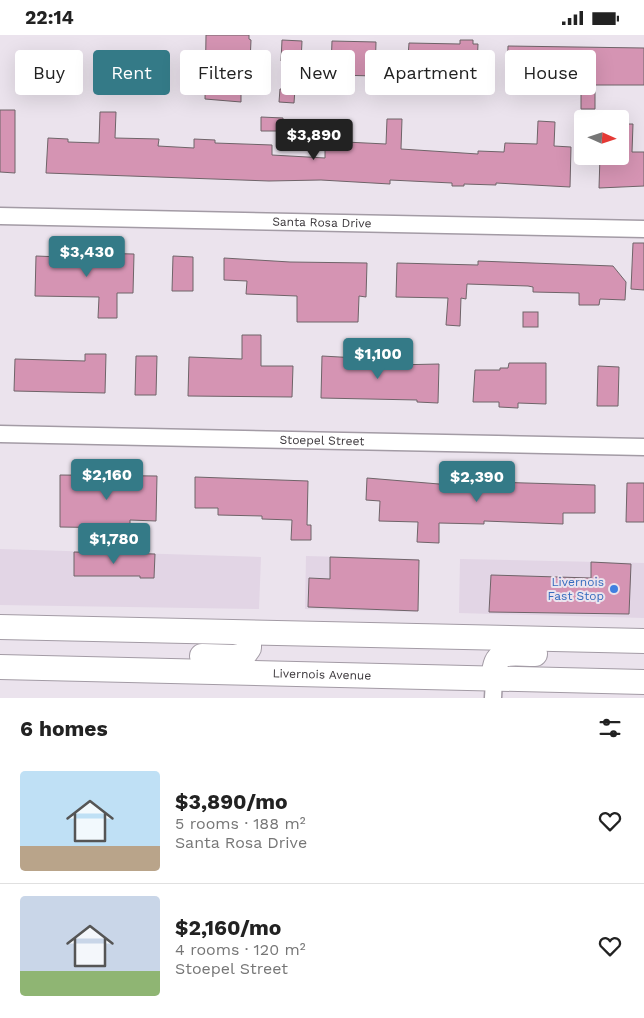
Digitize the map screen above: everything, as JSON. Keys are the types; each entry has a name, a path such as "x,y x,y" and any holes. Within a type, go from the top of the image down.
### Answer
{"main road":[{"path":"0,627 644,641"},
{"path":"27,668 97,654 234,657 248,652 249,633"},
{"path":"494,689 494,664 499,657 507,654 635,656 644,653"},
{"name":"Livernois Avenue","path":"0,667 494,689 644,682"}],"street":[{"name":"Santa Rosa Drive","path":"0,216 644,229"},
{"name":"Stoepel Street","path":"0,434 644,447"}],"shaded area":[{"path":"0,549 261,557 259,609 0,605"},
{"path":"306,556 418,559 416,612 305,609"},
{"path":"460,559 644,563 644,618 459,613"}],"building":[{"path":"206,35 249,35 251,40 251,50 206,50"},
{"path":"282,40 302,41 302,50 282,50"},
{"path":"460,40 473,40 473,44 478,44 478,50 408,50 409,43 460,44"},
{"path":"332,41 376,42 376,50 365,50 365,76 355,76 355,50 332,50"},
{"path":"508,46 644,48 644,85 596,85 596,50 508,50"},
{"path":"280,89 281,95 295,95 294,103 279,102"},
{"path":"205,95 241,95 241,102 205,99"},
{"path":"581,95 595,95 595,109 581,109"},
{"path":"0,110 15,110 15,173 0,172"},
{"path":"100,112 116,112 115,138 159,139 158,146 194,148 194,139 215,140 215,143 272,145 272,155 325,158 325,141 386,144 387,119 402,119 401,149 478,154 478,151 504,152 505,143 537,144 538,121 555,122 554,146 571,147 570,187 496,183 496,185 464,184 464,186 452,186 452,183 390,180 390,184 321,180 269,181 46,173 48,138 68,139 68,142 99,143"},
{"path":"261,117 283,118 283,131 261,131"},
{"path":"629,124 633,124 632,152 644,152 644,186 599,188 600,165 629,165"},
{"path":"633,243 644,243 644,290 631,289"},
{"path":"87,253 134,254 133,293 117,293 117,318 98,318 99,297 35,296 36,256 87,258"},
{"path":"173,256 193,257 193,291 172,291"},
{"path":"224,258 290,262 367,263 366,297 359,296 358,322 297,322 297,296 246,294 247,281 224,280"},
{"path":"478,261 613,266 626,282 625,300 600,299 599,305 579,305 579,293 533,292 533,287 528,286 467,284 466,299 461,298 460,326 446,325 448,298 396,297 397,263 478,265"},
{"path":"523,312 538,312 538,327 523,327"},
{"path":"242,335 261,335 261,366 293,366 292,397 188,396 189,357 242,359"},
{"path":"85,354 106,354 105,393 14,391 15,359 85,361"},
{"path":"136,356 157,356 156,395 135,395"},
{"path":"322,356 393,360 393,365 439,364 438,403 417,402 417,400 321,398"},
{"path":"509,363 546,363 546,404 518,403 518,408 499,407 499,402 473,402 475,370 500,370 500,368 508,368"},
{"path":"598,366 619,367 618,406 597,406"},
{"path":"60,475 157,476 156,521 130,520 130,528 60,527"},
{"path":"195,477 308,481 307,525 311,525 311,540 291,540 292,520 262,519 262,516 218,515 218,508 195,508"},
{"path":"367,478 439,484 491,485 491,482 595,485 595,513 563,513 563,524 484,521 484,524 439,523 439,543 417,542 418,522 379,521 380,501 366,500"},
{"path":"627,483 644,483 644,522 626,522"},
{"path":"74,552 155,554 154,578 140,578 140,576 74,576"},
{"path":"330,557 419,560 418,611 308,607 309,578 330,579"},
{"path":"591,562 631,564 629,614 489,612 491,575 591,578"}],"place":[{"name":"Livernois Fast Stop","path":"614,589"}]}
